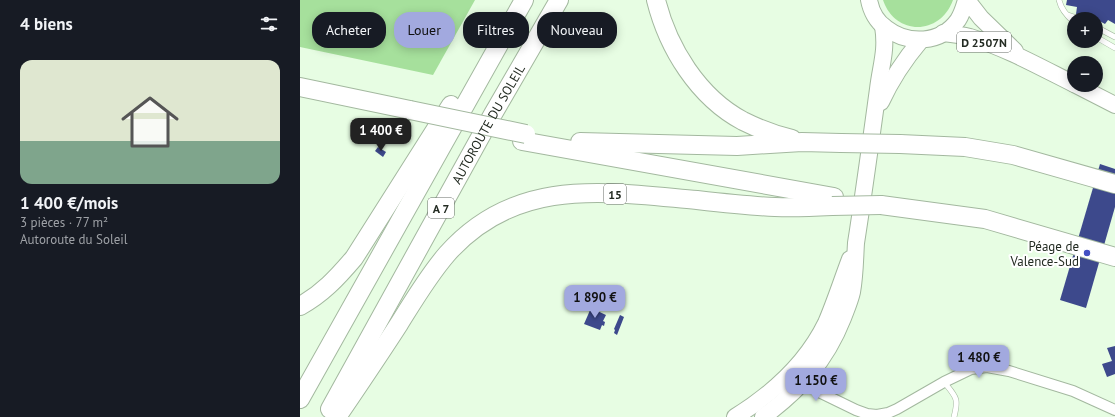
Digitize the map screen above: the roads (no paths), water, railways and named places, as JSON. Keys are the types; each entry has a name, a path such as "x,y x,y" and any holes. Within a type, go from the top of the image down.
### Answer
{"highway":[{"path":"300,306 322,292 335,280 354,258 432,134 523,0"},
{"name":"A 7","path":"300,399 523,0"},
{"name":"AUTOROUTE DU SOLEIL","path":"326,417 493,114 559,0"},
{"path":"656,0 673,46 682,62 709,96 743,121 778,136 802,142"},
{"path":"300,87 408,113 833,202"},
{"path":"300,96 408,113"},
{"path":"524,137 589,143 737,146 802,142 965,147 1013,154 1115,184"},
{"name":"15","path":"338,417 428,279 447,254 462,238 494,215 524,203 548,196 574,193 625,194 775,207 833,202 886,206 985,219 1115,257"}],"main road":[{"path":"865,2 883,26 894,34 907,39 921,40 931,38 950,28 958,20 966,0"},
{"name":"D 2507N","path":"966,0 981,18 1024,58"},
{"path":"763,417 788,397 807,379 831,344 847,307 852,286 856,243 878,84 885,51 883,26"},
{"name":"D 2507N","path":"943,33 969,37 1024,58 1067,80"},
{"path":"874,119 888,87 921,40"},
{"name":"D 2507N","path":"1090,92 1115,105"},
{"path":"735,417 764,397 797,366 813,346 826,323 856,243"}],"street":[{"path":"797,366 810,384 819,392 855,414 877,415 888,413 971,369 987,367 1009,371 1073,391 1115,410"}],"lane":[{"path":"1059,0 1060,6 1067,15"},
{"path":"1103,31 1115,38"},
{"path":"1108,34 1115,32"},
{"path":"1103,41 1115,48"},
{"path":"944,382 957,400 954,417"}],"place":[{"name":"Péage de Valence-Sud","path":"1087,253"}]}
